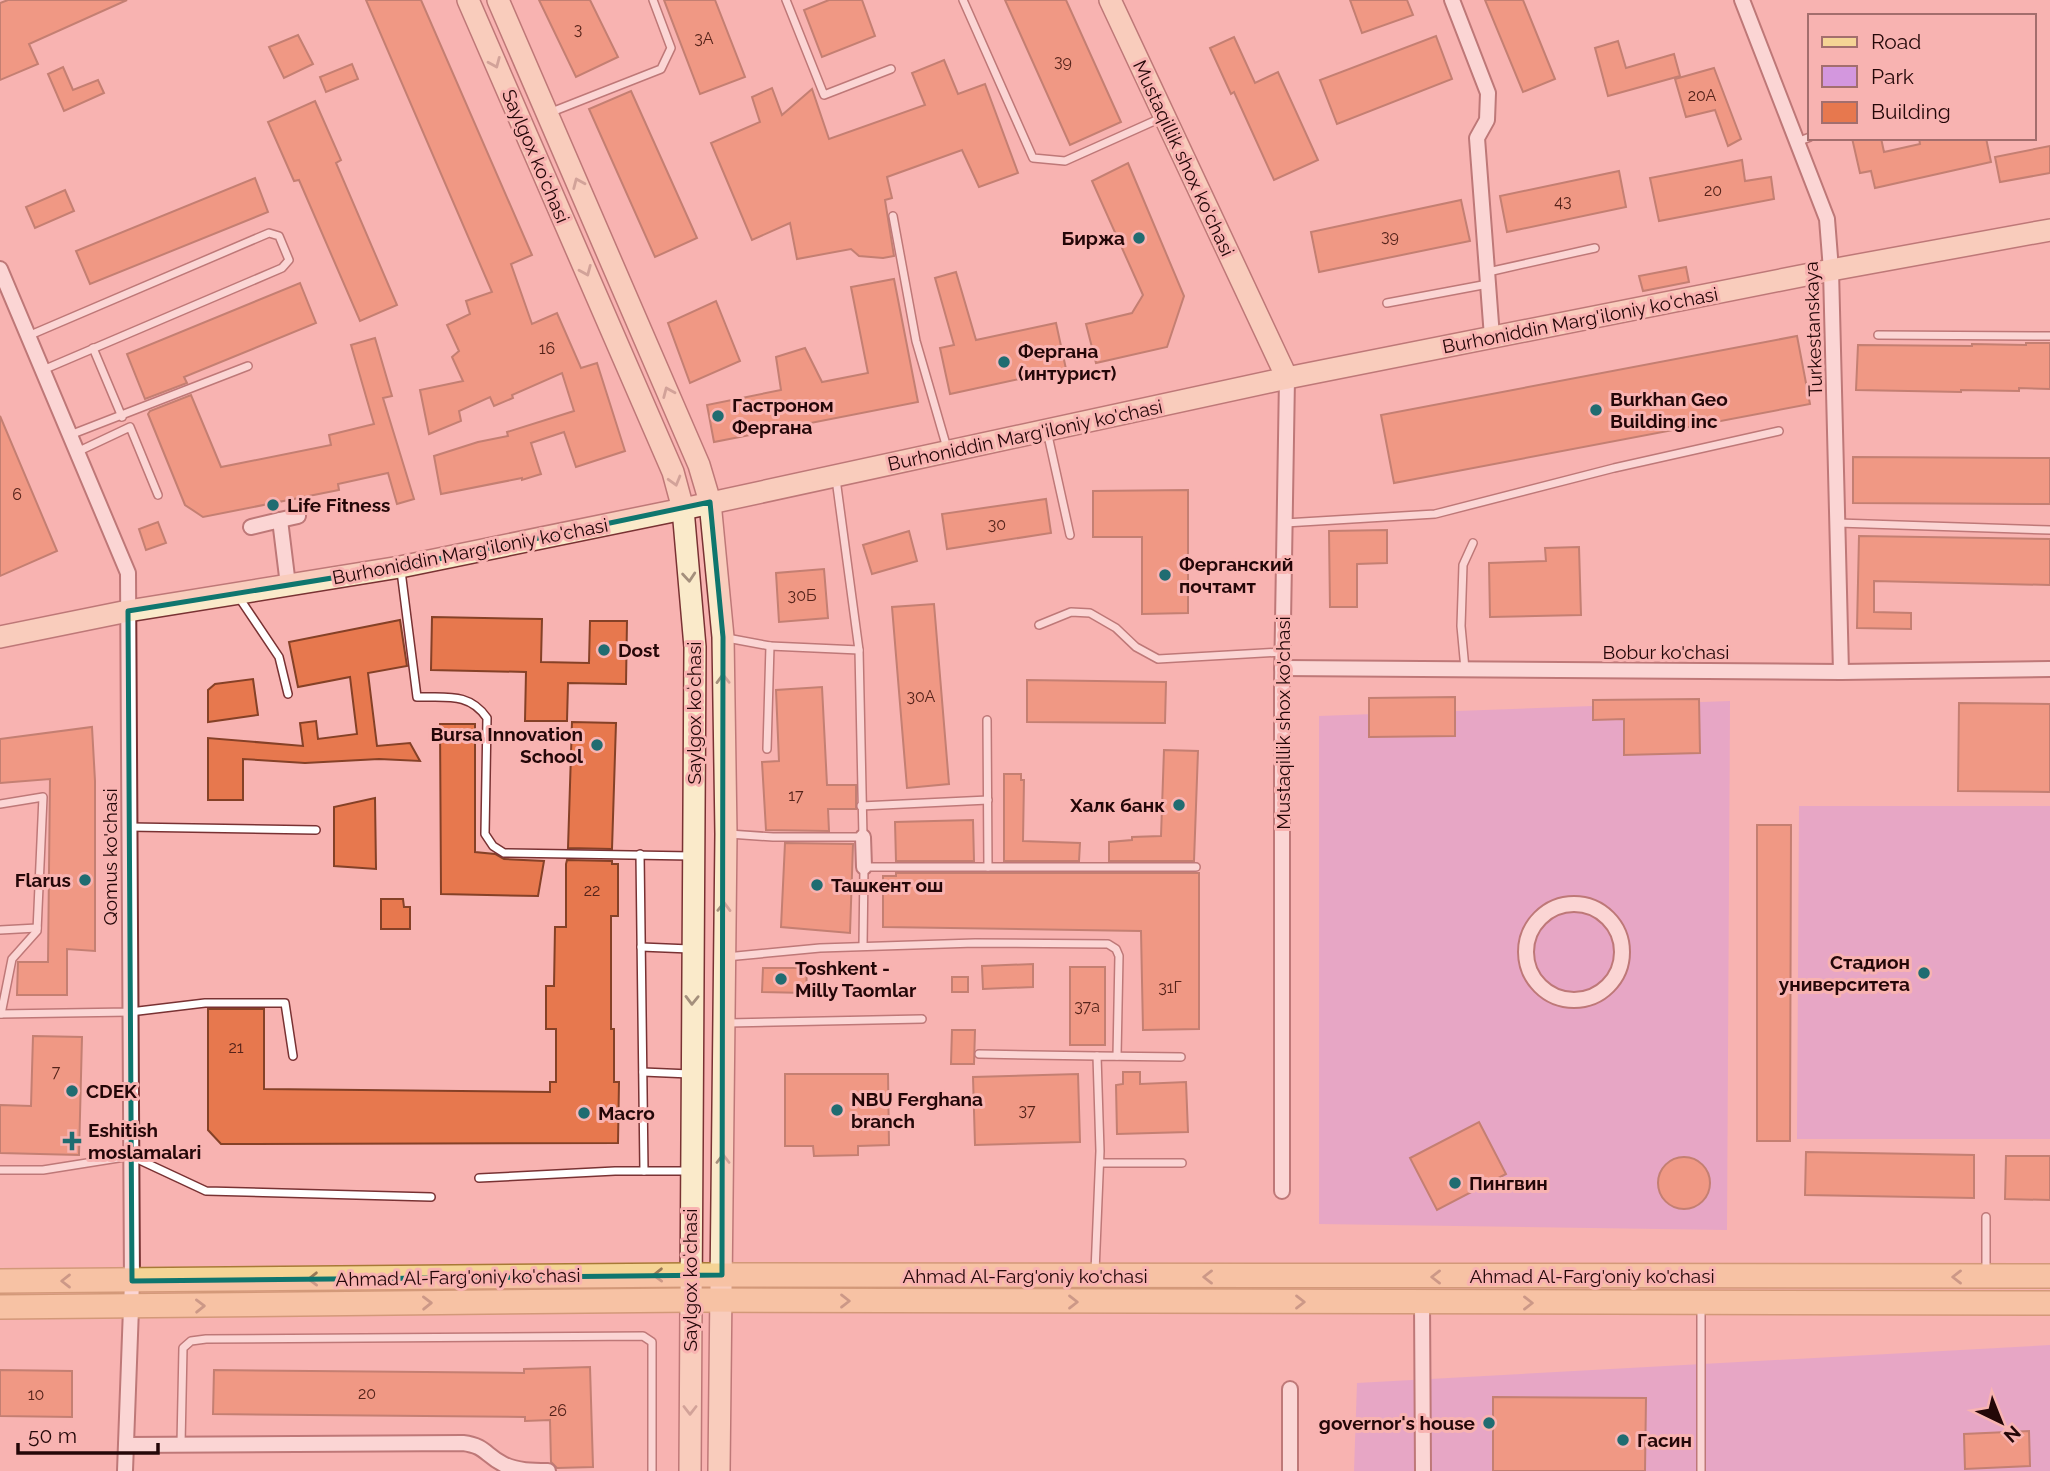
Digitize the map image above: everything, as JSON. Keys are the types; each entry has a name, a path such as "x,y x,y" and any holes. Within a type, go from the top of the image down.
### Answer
{"main road":[{"name":"Saylgox koʻchasi","path":"468,0 673,472 683,509 695,647 690,1471"},
{"name":"Saylgox koʻchasi","path":"498,0 699,465 710,502 723,638 726,834 719,1471"},
{"name":"Mustaqillik shox ko'chasi","path":"1110,0 1287,378"},
{"name":"Burhoniddin Marg'iloniy ko'chasi","path":"0,637 128,611 400,567 683,509 1287,378 1831,270 2050,230"},
{"name":"Ahmad Al-Farg'oniy ko'chasi","path":"0,1281 690,1275 2050,1276"},
{"name":"Ahmad Al-Farg'oniy ko'chasi","path":"0,1307 691,1300 2050,1303"}],"street":[{"path":"1452,0 1488,93 1487,120 1477,138 1492,337"},
{"name":"Turkestanskaya","path":"1742,0 1804,139 1827,219 1831,270 1841,672"},
{"name":"Qomus ko'chasi","path":"0,269 128,572 132,1281 125,1471"},
{"name":"Mustaqillik shox ko'chasi","path":"1282,1191 1282,652 1287,378"},
{"path":"251,527 298,516"},
{"path":"280,520 288,585"},
{"name":"Bobur ko'chasi","path":"1282,668 1841,672 2050,669"},
{"path":"863,837 864,867"},
{"path":"1559,906 1590,906 1604,914 1614,926 1620,940 1622,956 1618,971 1603,989 1582,999 1566,1000 1551,995 1538,985 1526,956 1527,940 1534,925 1545,914 1559,906"},
{"path":"1422,1302 1423,1471"},
{"path":"1290,1389 1290,1471"},
{"path":"126,1445 463,1443 478,1445 502,1464 523,1471 548,1471"}],"lane":[{"path":"548,114 661,69 671,48 653,0"},
{"path":"786,0 824,95 891,69"},
{"path":"964,0 1033,158 1065,161 1165,116"},
{"path":"893,216 916,341 948,452"},
{"path":"28,335 269,233 279,236 289,260 282,268 43,370"},
{"path":"1387,303 1595,248"},
{"path":"1878,335 2050,336"},
{"path":"93,348 122,417"},
{"path":"70,435 248,366"},
{"path":"76,452 130,427 158,495"},
{"path":"1046,430 1070,535"},
{"path":"1285,523 1435,514 1614,468 1779,431"},
{"path":"726,834 863,837 859,650 836,475"},
{"path":"1837,523 2050,530"},
{"path":"1465,669 1461,626 1463,565 1473,543"},
{"path":"400,567 417,697 466,698 479,707 486,718 485,834 493,846 504,853 694,856"},
{"path":"236,594 279,657 288,694"},
{"path":"1039,625 1071,612 1090,613 1116,628 1136,647 1158,659 1282,652"},
{"path":"723,638 771,646 859,650"},
{"path":"766,749 771,646"},
{"path":"987,720 988,867"},
{"path":"0,804 43,797 37,931 12,959 1,1014 130,1012 205,1003 285,1003 293,1056"},
{"path":"861,806 988,800"},
{"path":"129,827 316,830"},
{"path":"640,854 644,1171"},
{"path":"863,946 864,867 1196,867"},
{"path":"0,930 37,928"},
{"path":"724,957 863,946 1108,944 1116,949 1119,956 1117,1056"},
{"path":"641,947 692,949"},
{"path":"723,1023 922,1018"},
{"path":"979,1054 1181,1056"},
{"path":"1095,1277 1100,1163 1097,1056"},
{"path":"643,1072 691,1074"},
{"path":"0,1170 43,1170 131,1156 206,1191 431,1197"},
{"path":"1100,1163 1182,1163"},
{"path":"479,1178 690,1171"},
{"path":"1986,1217 1986,1276"},
{"path":"1701,1304 1701,1471"},
{"path":"181,1444 183,1348 191,1341 643,1336 652,1342 652,1471"}],"highlighted area":[{"path":"710,502 723,637 722,1275 132,1281 128,611 400,567"}],"green space":[{"path":"1730,701 1727,1230 1319,1224 1319,716"},
{"name":"Стадион университета","path":"1799,806 2050,806 2050,1139 1797,1139"},
{"path":"2050,1345 2050,1471 1354,1471 1357,1383"}],"building":[{"path":"8,0 127,0 29,44 38,64 0,80 0,3"},
{"path":"366,0 421,0 532,255 511,264 532,324 557,313 581,368 597,363 625,451 576,467 564,432 531,443 541,474 522,480 441,494 434,456 508,436 507,432 574,411 562,373 494,406 490,397 459,411 461,421 429,434 420,390 463,381 452,357 459,351 447,325 470,314 466,301 492,292"},
{"path":"539,0 590,0 618,57 576,77"},
{"path":"664,0 715,0 745,77 700,94"},
{"path":"829,0 862,0 875,36 822,57 804,10"},
{"path":"1005,0 1066,0 1121,122 1070,145"},
{"path":"1350,0 1407,0 1413,15 1362,33"},
{"path":"1485,0 1523,0 1555,79 1523,92"},
{"path":"298,35 313,64 284,78 269,47"},
{"path":"1436,36 1452,79 1337,124 1320,80"},
{"path":"1234,37 1255,83 1278,72 1318,160 1274,180 1234,92 1231,94 1210,48"},
{"path":"1618,41 1626,68 1674,54 1680,76 1608,96 1595,48"},
{"path":"944,60 958,94 985,84 1018,173 979,187 962,150 887,177 892,198 885,200 894,256 859,256 851,249 797,259 790,223 752,240 711,143 760,122 752,97 772,88 782,115 812,89 829,139 925,105 912,73"},
{"path":"352,64 358,79 326,92 320,77"},
{"path":"63,67 73,90 98,80 104,93 64,111 48,74"},
{"path":"1714,68 1741,139 1728,146 1715,110 1686,117 1675,79"},
{"path":"631,91 697,238 655,257 589,109"},
{"path":"315,101 341,160 336,163 397,305 360,321 299,180 294,181 268,122"},
{"path":"1852,140 1881,140 1884,152 1920,144 1919,140 1986,140 1991,162 1875,188 1871,171 1860,173"},
{"path":"2050,146 2050,173 2000,182 1995,157"},
{"path":"1742,160 1745,181 1771,177 1774,199 1659,221 1650,178"},
{"name":"Биржа","path":"1128,163 1184,296 1167,347 1096,363 1086,324 1132,313 1143,295 1092,181"},
{"path":"1619,171 1626,207 1507,232 1500,196"},
{"path":"255,178 268,212 90,284 76,251"},
{"path":"65,190 74,211 35,228 26,207"},
{"path":"1461,200 1470,241 1319,272 1311,232"},
{"path":"1686,267 1689,282 1643,291 1639,276"},
{"path":"956,272 976,340 1056,323 1066,369 950,394 940,348 954,345 935,278"},
{"path":"894,279 918,402 714,442 707,405 781,390 776,357 805,348 822,382 868,373 851,287"},
{"path":"300,283 316,323 184,377 187,383 145,399 127,354"},
{"path":"716,301 740,361 690,383 668,323"},
{"name":"Burkhan Geo Building inc","path":"1797,336 1810,404 1394,483 1381,415"},
{"path":"375,338 392,396 383,398 414,499 397,504 388,473 338,484 339,490 203,517 185,505 148,414 150,411 191,395 221,467 331,445 329,435 374,424 351,345"},
{"path":"2050,343 2050,389 1961,392 1856,390 1858,345 1972,346"},
{"path":"0,416 57,551 0,576"},
{"path":"1853,457 2050,458 2050,504 1853,503"},
{"name":"Ферганский почтамт","path":"1188,490 1188,613 1142,614 1142,537 1093,537 1093,491"},
{"path":"1046,499 1051,533 947,549 942,514"},
{"path":"158,522 166,543 146,550 139,529"},
{"path":"1387,530 1387,563 1357,564 1357,607 1330,607 1329,531"},
{"path":"909,531 917,561 872,574 863,545"},
{"path":"1859,536 2050,539 2050,585 1874,581 1874,612 1911,613 1911,629 1857,628"},
{"path":"1579,547 1581,615 1490,617 1489,563 1546,561 1545,548"},
{"path":"824,569 828,618 779,622 776,573"},
{"path":"934,604 949,784 907,788 892,607"},
{"path":"432,617 542,619 541,662 589,663 590,621 627,621 626,684 568,683 567,721 525,721 526,672 431,670"},
{"path":"400,620 407,666 368,673 377,746 410,743 420,761 379,759 305,763 243,759 243,800 208,800 208,738 303,746 300,723 316,721 318,739 357,734 350,677 298,687 289,642"},
{"path":"253,679 258,715 208,722 208,690 215,684"},
{"path":"1027,680 1166,682 1165,723 1027,722"},
{"path":"822,687 827,785 856,785 856,809 828,809 829,831 766,830 762,762 779,761 776,690"},
{"path":"1455,697 1455,736 1369,737 1369,698"},
{"path":"1699,699 1700,753 1624,755 1624,719 1593,720 1593,700"},
{"path":"1959,703 2050,704 2050,792 1958,791"},
{"path":"572,722 616,723 612,849 568,848"},
{"path":"440,724 475,724 475,852 495,854 504,859 544,861 538,896 441,894"},
{"path":"92,727 95,781 95,951 67,949 67,995 17,995 18,962 48,962 50,779 0,783 0,739"},
{"name":"Халк банк","path":"1164,750 1198,751 1194,861 1109,861 1109,842 1132,840 1132,837 1161,836"},
{"path":"1004,774 1021,774 1021,780 1024,780 1023,841 1080,843 1079,861 1004,861"},
{"path":"375,798 376,869 334,866 334,807"},
{"path":"973,820 974,861 896,861 895,822"},
{"path":"1757,825 1791,825 1790,1141 1757,1141"},
{"name":"Ташкент ош","path":"785,843 853,844 850,933 781,927"},
{"path":"567,860 612,861 612,864 618,864 618,916 611,916 611,1029 614,1029 614,1082 619,1082 618,1143 221,1144 208,1130 208,1009 264,1009 264,1089 550,1092 550,1082 556,1082 556,1029 546,1029 546,986 554,986 555,927 566,927"},
{"path":"896,873 1199,873 1199,1029 1143,1030 1141,931 883,927 883,876 896,876"},
{"path":"381,899 403,899 404,907 410,907 410,929 381,929"},
{"path":"1033,964 1033,987 983,989 982,966"},
{"path":"1070,967 1105,967 1105,1045 1070,1045"},
{"path":"763,968 807,968 806,993 762,992"},
{"path":"952,977 968,977 968,992 952,992"},
{"path":"952,1030 975,1030 974,1064 951,1064"},
{"path":"33,1036 82,1037 79,1155 0,1153 0,1105 31,1106"},
{"path":"1123,1072 1140,1072 1140,1084 1186,1082 1188,1132 1117,1134 1116,1085 1123,1084"},
{"name":"NBU Ferghana branch","path":"785,1074 888,1074 889,1145 858,1146 858,1155 814,1156 813,1146 785,1146"},
{"path":"1078,1074 1080,1142 975,1145 973,1077"},
{"path":"1479,1122 1506,1174 1437,1210 1410,1158"},
{"path":"1806,1152 1974,1155 1974,1198 1805,1195"},
{"path":"2006,1156 2050,1156 2050,1200 2005,1199"},
{"path":"1684,1157 1694,1159 1702,1165 1708,1173 1708,1193 1702,1201 1694,1207 1684,1209 1674,1207 1666,1201 1660,1193 1658,1183 1660,1173 1666,1165 1674,1159"},
{"path":"590,1367 593,1467 557,1468 551,1462 550,1420 525,1421 525,1417 213,1414 214,1370 524,1373 524,1369"},
{"path":"0,1370 72,1371 72,1417 0,1416"},
{"path":"1493,1397 1646,1398 1645,1471 1493,1471"},
{"path":"2029,1431 2030,1466 1965,1469 1964,1434"}],"place":[{"name":"Биржа","path":"1139,238"},
{"name":"Фергана (интурист)","path":"1004,362"},
{"name":"Burkhan Geo Building inc","path":"1596,410"},
{"name":"Гастроном Фергана","path":"718,416"},
{"name":"Life Fitness","path":"273,505"},
{"name":"Ферганский почтамт","path":"1165,575"},
{"name":"Dost","path":"604,650"},
{"name":"Bursa Innovation School","path":"597,745"},
{"name":"Халк банк","path":"1179,805"},
{"name":"Flarus","path":"85,880"},
{"name":"Ташкент ош","path":"817,885"},
{"name":"Стадион университета","path":"1924,973"},
{"name":"Toshkent - Milly Taomlar","path":"781,979"},
{"name":"CDEK","path":"72,1091"},
{"name":"NBU Ferghana branch","path":"837,1110"},
{"name":"Macro","path":"584,1113"},
{"name":"Eshitish moslamalari","path":"72,1141"},
{"name":"Пингвин","path":"1455,1183"},
{"name":"governor's house","path":"1489,1423"},
{"name":"Гасин","path":"1623,1440"}]}
